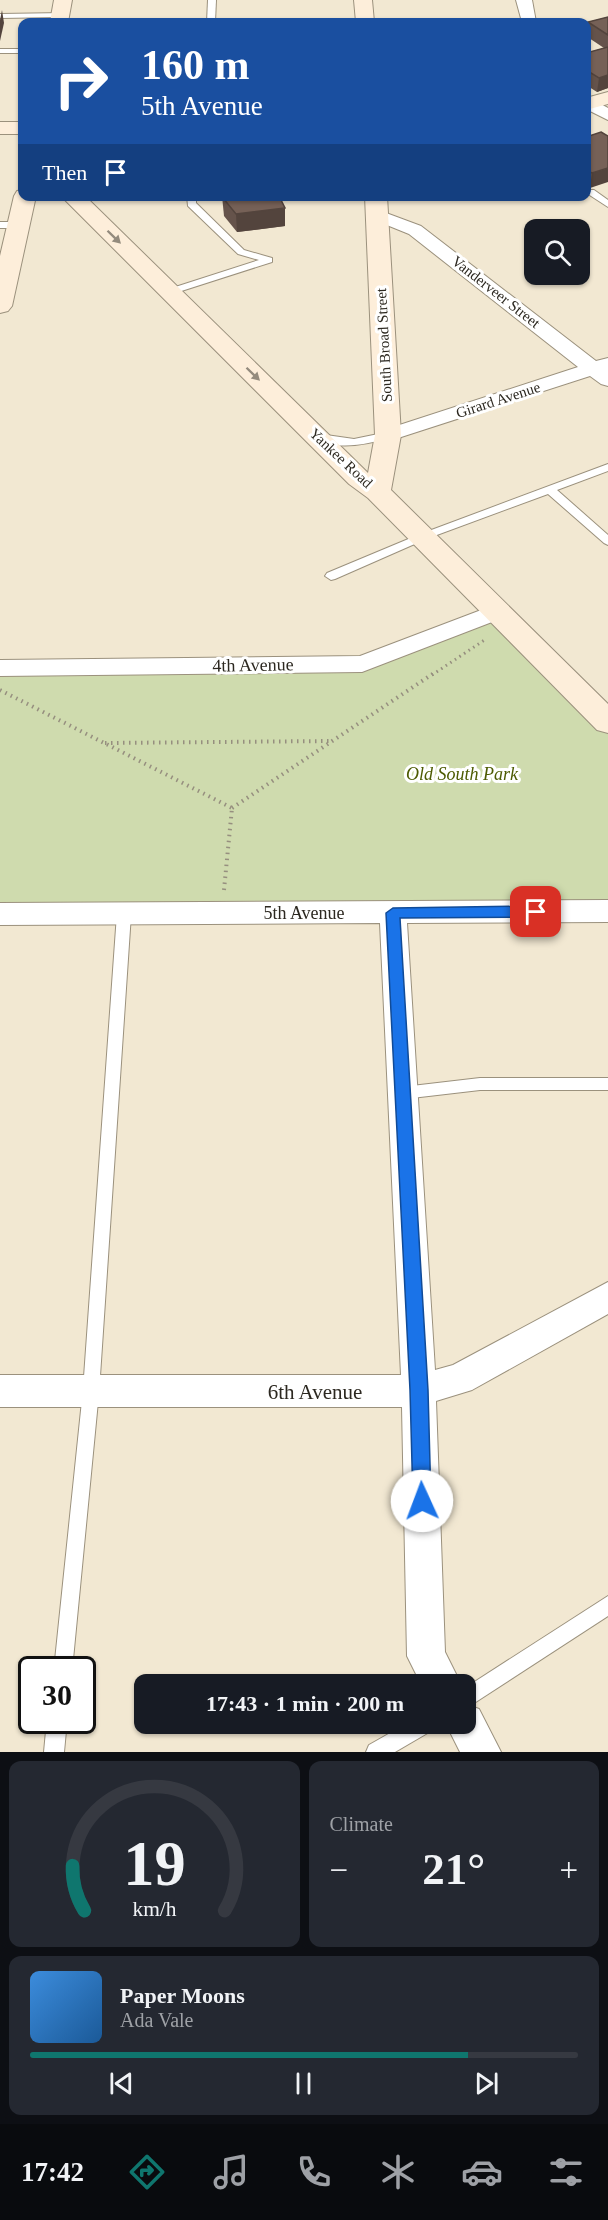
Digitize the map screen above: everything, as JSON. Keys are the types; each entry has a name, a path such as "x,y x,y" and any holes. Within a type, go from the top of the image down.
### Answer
{"street":[{"path":"363,0 365,18"},
{"path":"524,0 528,18"},
{"path":"593,101 608,115"},
{"path":"0,128 18,128"},
{"path":"0,306 9,225 22,201"},
{"name":"Yankee Road","path":"77,201 358,478 377,492 608,722"},
{"name":"Vanderveer Street","path":"377,206 415,230 603,371"},
{"name":"South Broad Street","path":"377,206 388,435 377,492"},
{"name":"Girard Avenue","path":"388,435 603,371"},
{"name":"4th Avenue","path":"0,668 362,664 497,612"},
{"name":"5th Avenue","path":"0,914 608,911"},
{"path":"393,913 419,1390 426,1656 436,1674"},
{"name":"6th Avenue","path":"0,1391 379,1392 419,1390 460,1379 608,1297"},
{"path":"471,1734 482,1752"}],"lane":[{"path":"211,18 212,0"},
{"path":"0,16 61,13"},
{"path":"0,51 18,51"},
{"path":"591,192 608,204"},
{"path":"169,292 269,260 241,252 191,204 191,201"},
{"path":"317,436 345,444 366,443 388,435"},
{"path":"331,576 422,537 608,467"},
{"path":"550,490 608,541"},
{"path":"64,1656 91,1391 124,914"},
{"path":"403,1093 480,1084 608,1084"},
{"path":"476,1692 608,1605"},
{"path":"54,1752 56,1734"},
{"path":"376,1752 407,1734"}],"path":[{"path":"232,807 492,634 497,612"},
{"path":"0,690 232,807"},
{"path":"104,743 332,741"},
{"path":"222,914 232,807"}],"green space":[{"name":"Old South Park","path":"497,612 608,722 608,911 0,914 0,668 361,664"}],"building":[{"path":"608,17 608,35 591,24 591,21"},
{"path":"608,47 608,75 599,78 591,73 591,52"},
{"path":"601,132 608,136 608,168 592,173 591,172 591,135"},
{"path":"225,201 282,201 285,208 236,214"}],"route":[{"path":"422,1501 419,1390 393,913 536,912"}]}
